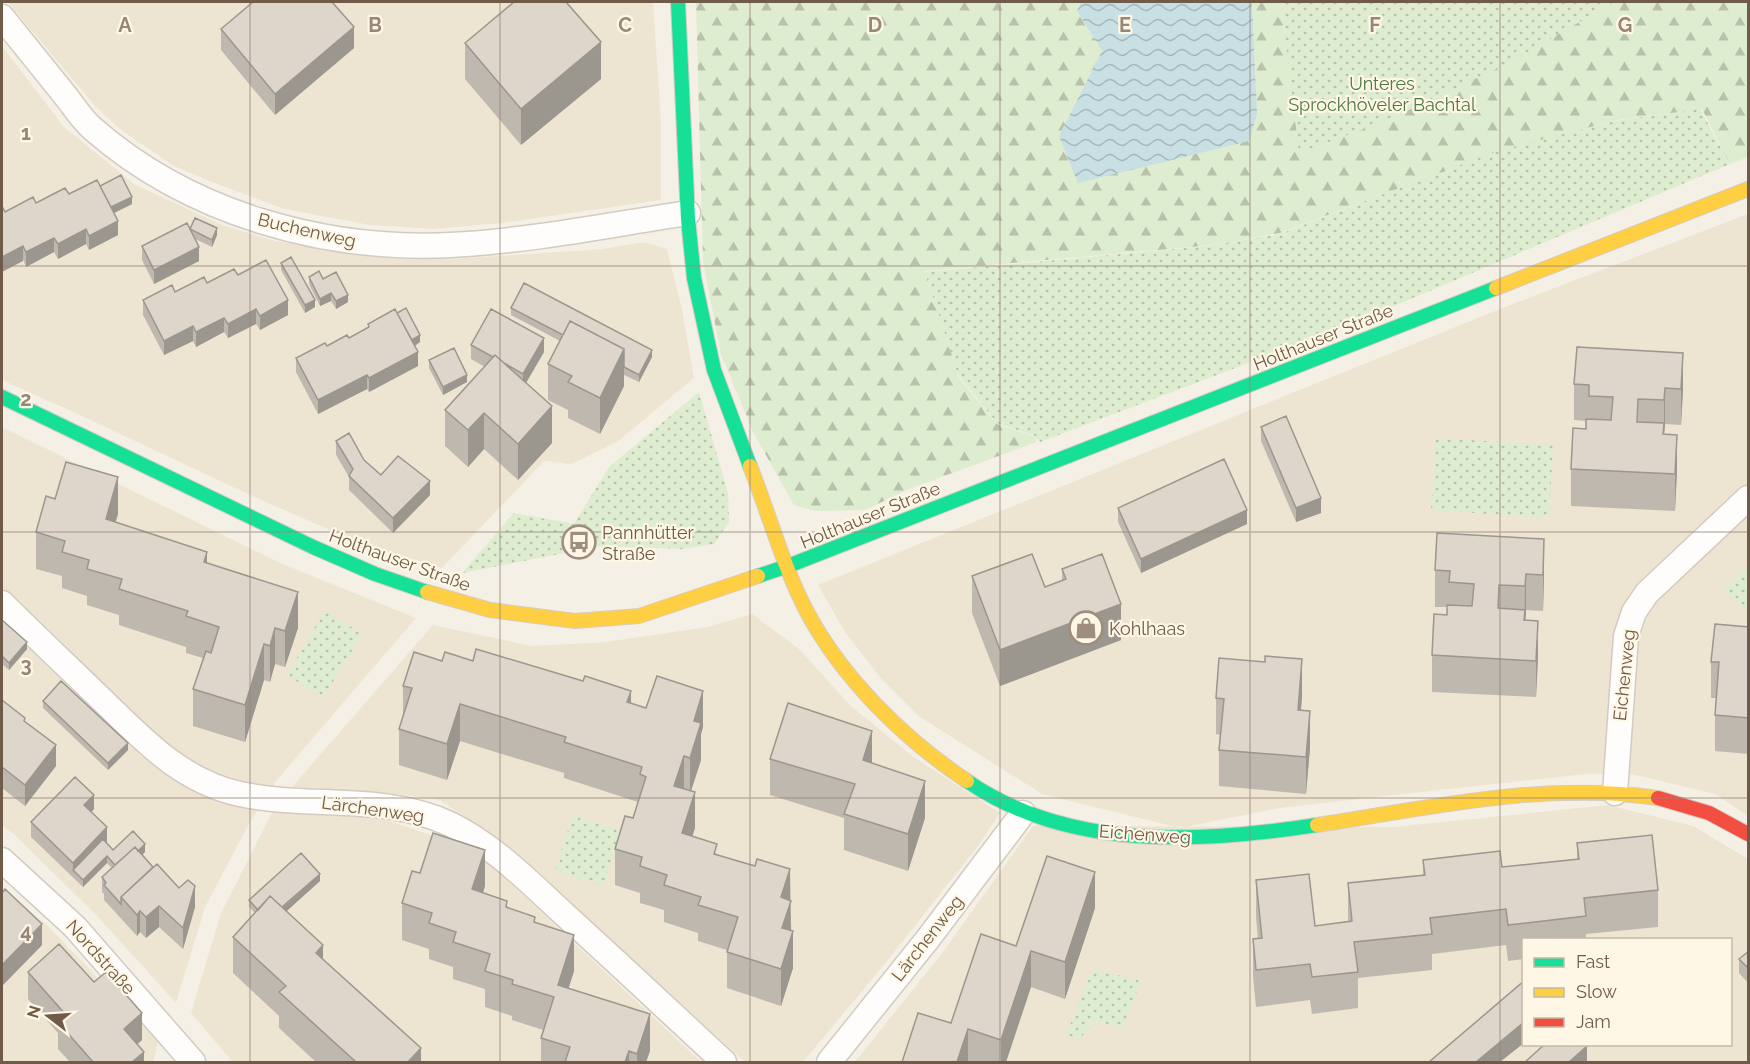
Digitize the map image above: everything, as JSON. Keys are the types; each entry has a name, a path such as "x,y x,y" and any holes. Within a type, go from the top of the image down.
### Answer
{"street":[{"path":"678,2 688,213 694,276 723,396 788,566"},
{"name":"Buchenweg","path":"2,17 92,128 150,171 214,205 285,228 359,243 449,245 543,236 688,213"},
{"name":"Holthauser Straße","path":"2,397 314,547 375,574 440,597 490,610 575,621 639,616 788,566 1749,189"},
{"name":"Eichenweg","path":"1615,792 1626,636 1634,612 1647,593 1749,498"},
{"name":"Eichenweg","path":"788,566 812,620 836,656 904,731 946,767 998,800 1023,813 1048,821 1092,831 1147,838 1240,836 1431,806 1538,793 1615,792 1655,796 1709,813 1749,834"},
{"name":"Lärchenweg","path":"2,603 158,753 202,783 242,795 377,806 423,813 452,825 479,842 515,869 724,1062"},
{"name":"Lärchenweg","path":"829,1062 927,940 1023,813"},
{"name":"Nordstraße","path":"2,860 75,927 193,1062"}],"shaded area":[{"path":"8,2 653,2 661,122 661,200 502,223 434,229 370,225 284,209 174,166 121,130 95,106"},
{"path":"2,46 64,127 134,184 222,225 275,241 354,254 452,259 603,249 644,242 667,249 682,310 694,378 617,442 571,464 544,461 442,568 362,544 250,495 2,380"},
{"path":"1748,214 1748,816 1715,794 1636,775 1586,774 1280,808 1180,828 1042,794 920,717 880,677 845,632 818,585 1510,305"},
{"path":"2,427 280,563 416,618 276,781 250,822 205,907 176,1003 99,918 2,825"},
{"path":"752,614 799,649 850,705 912,756 1000,813 978,846 803,1062 745,1062 519,856 478,825 439,800 397,794 292,787 433,625 532,646 606,642 708,627"},
{"path":"1608,805 1693,826 1748,859 1748,1062 855,1062 943,952 1033,826 1393,827"},
{"path":"275,807 386,820 451,842 493,867 701,1062 233,1062 191,1013 221,913"},
{"path":"2,887 49,927 158,1041 153,1062 2,1062"}],"green space":[{"path":"696,2 1081,2 1077,11 1102,51 1059,136 1257,114 1252,2 1281,2 1299,153 1385,121 1503,66 1614,2 1748,2 1748,157 1730,164 1702,109 1617,120 1498,151 1280,233 1213,245 925,271 959,378 997,424 1035,437 1036,442 909,489 865,510 815,511 794,505 753,432 721,354 703,261"},
{"name":"Unteres Sprockhöveler Bachtal","path":"1281,2 1748,2 1715,110 1672,101 1522,144 1615,121 1700,109 1730,164 1354,323 1040,442 1035,436 997,423 958,375 925,272 1208,246 1280,234 1433,175 1296,217"},
{"path":"699,392 728,493 729,522 714,544 683,549 601,546 462,573 514,513 574,524 609,467"},
{"path":"1436,438 1553,445 1549,518 1431,510"},
{"path":"1748,567 1748,608 1745,611 1724,589"},
{"path":"325,610 362,634 323,698 287,675"},
{"path":"573,815 621,831 603,886 555,870"},
{"path":"1093,969 1141,981 1122,1029 1095,1020 1079,1040 1066,1035"}],"water":[{"path":"1081,2 1252,2 1257,114 1249,141 1078,183 1059,136 1102,51 1077,11"}],"building":[{"path":"253,2 332,2 354,27 275,94 221,29"},
{"path":"514,2 566,2 601,42 521,109 465,43"},
{"path":"121,175 132,197 111,207 100,186"},
{"path":"97,180 118,221 89,236 86,229 58,244 54,238 26,252 23,246 2,257 2,206 5,212 33,197 36,203 65,188 69,194"},
{"path":"195,218 217,228 212,240 190,229"},
{"path":"187,223 199,247 154,270 142,246"},
{"path":"291,257 315,300 305,305 281,263"},
{"path":"266,260 288,300 260,316 256,309 228,324 224,318 196,332 193,326 164,341 143,300 172,285 175,292 204,277 207,283 234,269 238,275"},
{"path":"319,271 323,279 336,272 348,295 336,301 331,293 320,299 309,277"},
{"path":"524,283 652,350 639,375 624,367 624,349 570,321 563,335 511,308"},
{"path":"406,308 420,335 412,340 397,313"},
{"path":"395,309 418,352 369,378 367,375 318,400 296,358 325,343 327,346 347,335 349,338"},
{"path":"491,309 544,338 523,374 495,355 493,357 471,345"},
{"path":"570,321 624,349 600,398 568,382 572,376 548,364"},
{"path":"1577,347 1683,353 1681,389 1665,388 1664,400 1638,399 1637,422 1664,423 1663,434 1677,435 1675,474 1571,469 1573,428 1586,429 1586,419 1611,420 1613,397 1589,396 1589,385 1574,384"},
{"path":"454,348 467,375 443,387 429,360"},
{"path":"495,355 552,406 518,444 484,413 468,430 445,410"},
{"path":"1286,416 1321,498 1296,508 1261,427"},
{"path":"349,433 364,460 381,475 398,456 430,481 393,518 349,476 353,469 336,441"},
{"path":"1224,459 1247,510 1141,559 1118,508"},
{"path":"66,462 118,477 106,519 207,552 204,562 298,592 285,631 275,628 270,646 264,644 245,705 193,689 206,651 211,653 219,627 186,616 188,611 119,589 122,579 87,569 89,560 62,552 65,541 36,532 46,496 55,499"},
{"path":"1437,533 1544,539 1543,575 1526,574 1525,586 1499,585 1498,608 1525,610 1524,620 1538,621 1536,661 1432,655 1434,614 1447,615 1447,605 1472,606 1474,584 1449,582 1450,571 1435,570"},
{"path":"1032,554 1045,587 1066,579 1062,569 1102,554 1121,604 1000,650 972,576"},
{"path":"2,620 27,642 9,663 2,656"},
{"path":"1715,624 1749,627 1749,718 1715,715 1719,662 1711,662"},
{"path":"476,649 583,681 585,676 631,691 627,702 646,708 657,676 703,691 694,721 701,723 690,758 684,756 674,786 695,792 682,833 717,844 714,854 755,866 757,859 790,869 781,897 791,901 782,928 793,931 781,969 727,952 738,917 698,905 701,897 664,885 667,875 640,866 642,857 615,849 625,816 633,818 646,777 640,774 642,767 564,742 566,737 460,704 447,744 399,729 412,688 403,686 414,652 442,661 445,652 473,661"},
{"path":"1265,656 1302,659 1298,710 1310,711 1306,757 1219,750 1224,699 1216,698 1219,658 1265,662"},
{"path":"61,681 128,743 108,763 43,701"},
{"path":"2,700 25,718 24,721 56,745 25,785 2,767"},
{"path":"788,703 872,731 863,760 925,781 908,834 844,814 855,784 770,759"},
{"path":"75,777 94,795 84,805 107,827 73,863 31,822"},
{"path":"133,831 145,844 138,851 135,847 115,865 107,856 83,880 73,870 103,839 113,850"},
{"path":"433,833 485,850 472,889 507,901 506,907 535,917 534,922 574,935 558,985 650,1014 637,1054 629,1051 625,1062 565,1062 570,1047 541,1038 554,997 512,984 513,980 485,971 490,954 453,942 456,932 429,923 432,913 402,903 412,871 420,873"},
{"path":"1652,835 1658,890 1584,898 1586,916 1508,925 1506,909 1430,918 1432,934 1354,942 1358,972 1312,977 1310,964 1256,970 1253,939 1262,938 1256,880 1309,874 1315,926 1352,921 1348,883 1425,875 1423,860 1500,851 1502,867 1579,859 1577,843"},
{"path":"135,847 153,867 121,897 121,904 104,885 106,883 102,877"},
{"path":"301,853 320,874 282,907 270,896 258,910 249,900"},
{"path":"1047,856 1095,872 1065,962 1031,951 1001,1040 968,1029 957,1062 902,1062 918,1013 951,1023 981,934 1016,946"},
{"path":"157,864 179,888 188,880 195,886 183,928 159,906 146,917 140,911 137,915 121,897"},
{"path":"5,889 42,924 3,964 2,893"},
{"path":"270,896 323,945 316,953 421,1048 408,1062 356,1062 279,992 286,986 233,937"},
{"path":"59,944 94,982 106,972 142,1013 124,1029 144,1052 132,1062 93,1062 58,1022 66,1015 28,972"},
{"path":"1749,951 1749,969 1739,959"},
{"path":"1522,983 1522,1024 1476,1062 1429,1062"},
{"path":"1543,1046 1587,1046 1569,1062 1525,1062"}],"traffic: fast":[{"path":"678,2 688,219 694,278 714,370 750,466"},
{"path":"758,576 1496,288"},
{"path":"2,397 313,547 375,574 427,592"},
{"path":"967,781 1007,804 1048,820 1092,830 1136,836 1227,836 1317,825"}],"traffic: slow":[{"path":"1496,288 1748,189"},
{"path":"750,466 791,577 807,612 838,661 898,727 967,781"},
{"path":"427,592 490,610 575,621 639,616 758,576"},
{"path":"1317,825 1444,805 1529,795 1572,793 1658,798"}],"traffic: jam":[{"path":"1658,798 1709,813 1748,834"}],"place":[{"name":"Pannhütter Straße","path":"579,542"},
{"name":"Kohlhaas","path":"1086,628"}]}
